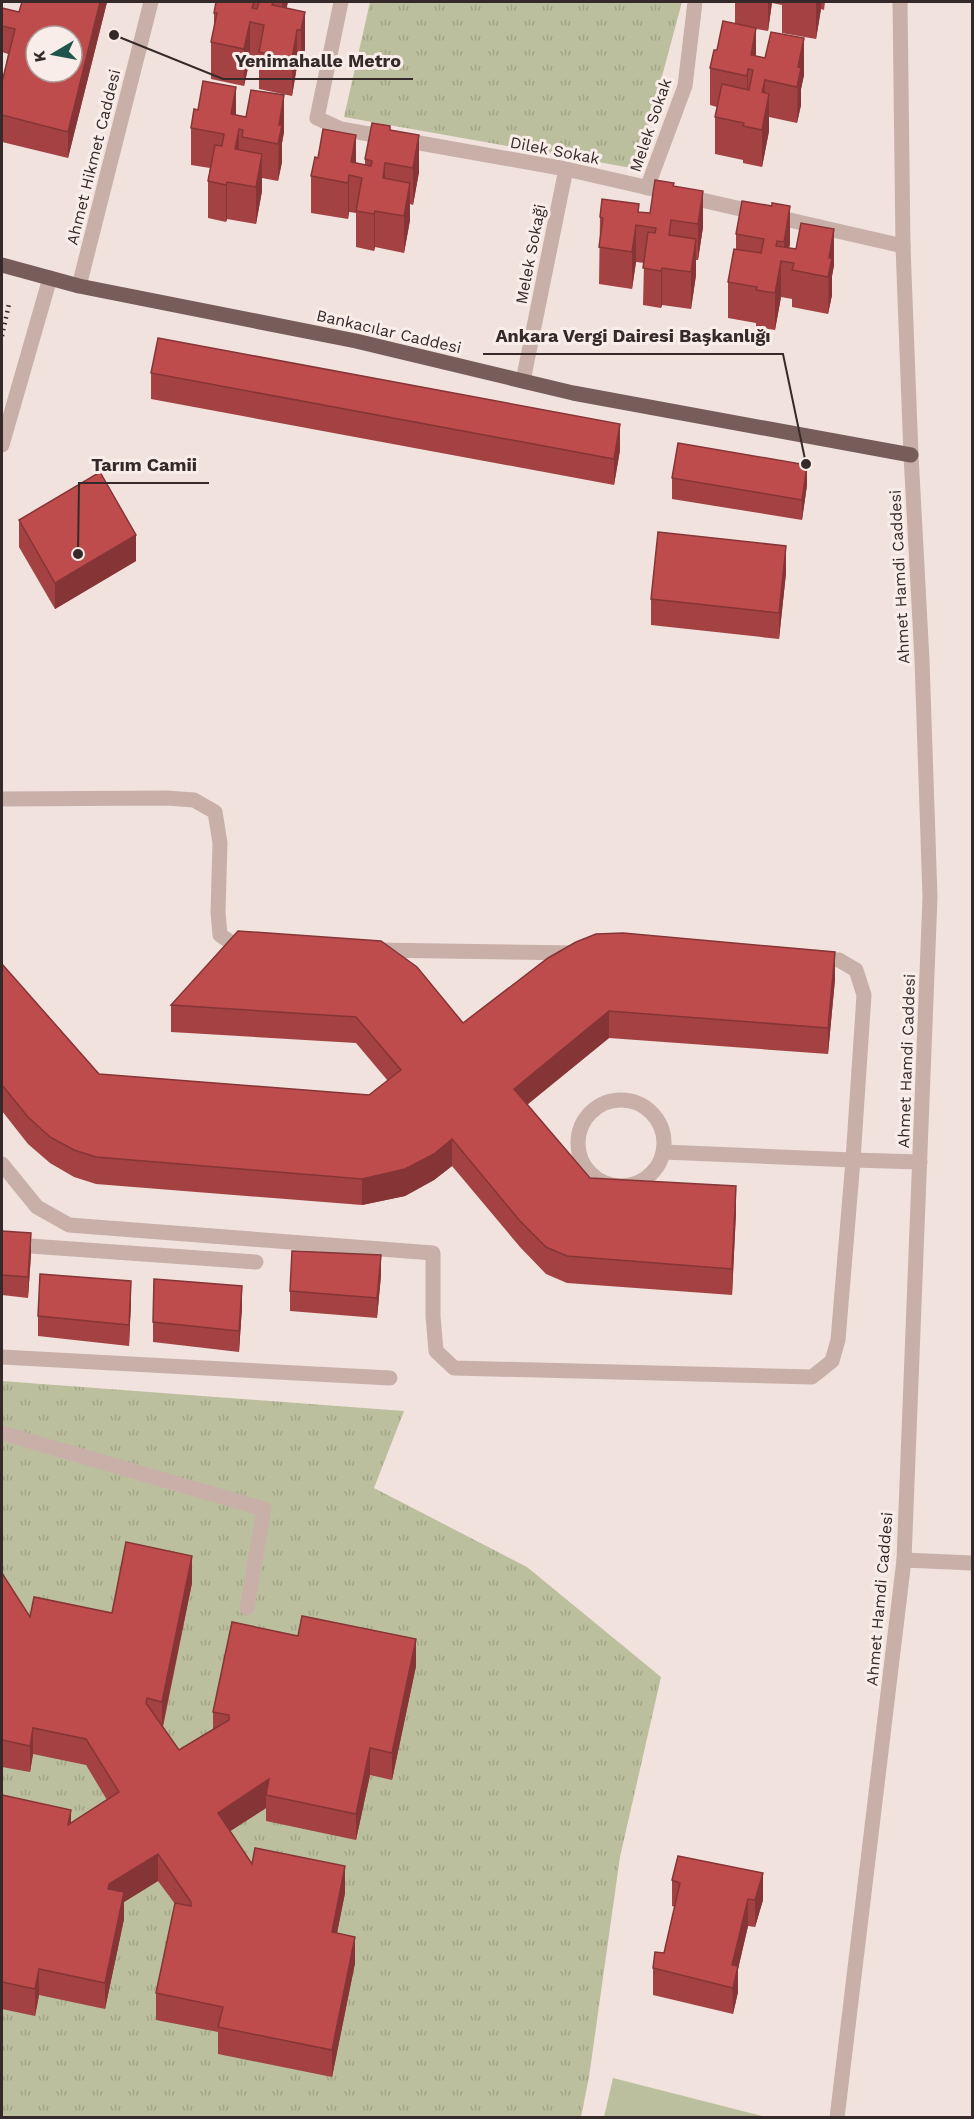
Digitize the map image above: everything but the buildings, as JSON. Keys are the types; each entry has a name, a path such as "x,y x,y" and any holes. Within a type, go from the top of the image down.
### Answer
{"main road":[{"name":"Bankacılar Caddesi","path":"2,265 79,286 356,341 573,393 910,455"}],"street":[{"name":"Ahmet Hikmet Caddesi","path":"79,286 151,2"},
{"name":"Dilek Sokak","path":"341,2 316,118 341,129 566,169 903,246"},
{"name":"Melek Sokak","path":"647,188 685,86 695,2"},
{"name":"Ahmet Hamdi Caddesi","path":"837,2118 904,1560 930,897 922,660 910,455 903,246 900,2"},
{"name":"Melek Sokaği","path":"523,381 566,169"},
{"path":"2,445 50,278"},
{"path":"2,799 166,798 194,800 215,812 220,843 218,912 220,935 238,946 261,947"},
{"path":"356,949 590,953"},
{"path":"2,1164 37,1207 69,1225 433,1253 433,1316 436,1351 454,1368 812,1377 832,1361 838,1340 854,1160 864,995 856,970 840,960 804,958"},
{"path":"616,1099 628,1100 639,1103 650,1110 657,1119 664,1140 663,1152 653,1172 643,1180 630,1185 617,1186 604,1183 584,1166 577,1141 580,1128 593,1109 604,1102 616,1099"},
{"path":"663,1152 920,1162"},
{"path":"2,1244 256,1262"},
{"path":"2,1357 390,1378"},
{"path":"2,1433 264,1509 247,1608"},
{"path":"904,1560 972,1563"}],"green space":[{"path":"370,2 682,2 637,169 344,117"},
{"path":"2,1381 404,1411 374,1488 527,1567 661,1677 620,1857 589,2077 581,2117 2,2117"},
{"path":"613,2078 766,2117 604,2117"}],"railway":[{"path":"2,336 9,304"}],"place":[{"name":"Yenimahalle Metro","path":"114,35"},
{"name":"Ankara Vergi Dairesi Başkanlığı","path":"806,464"},
{"name":"Tarım Camii","path":"78,554"}]}
